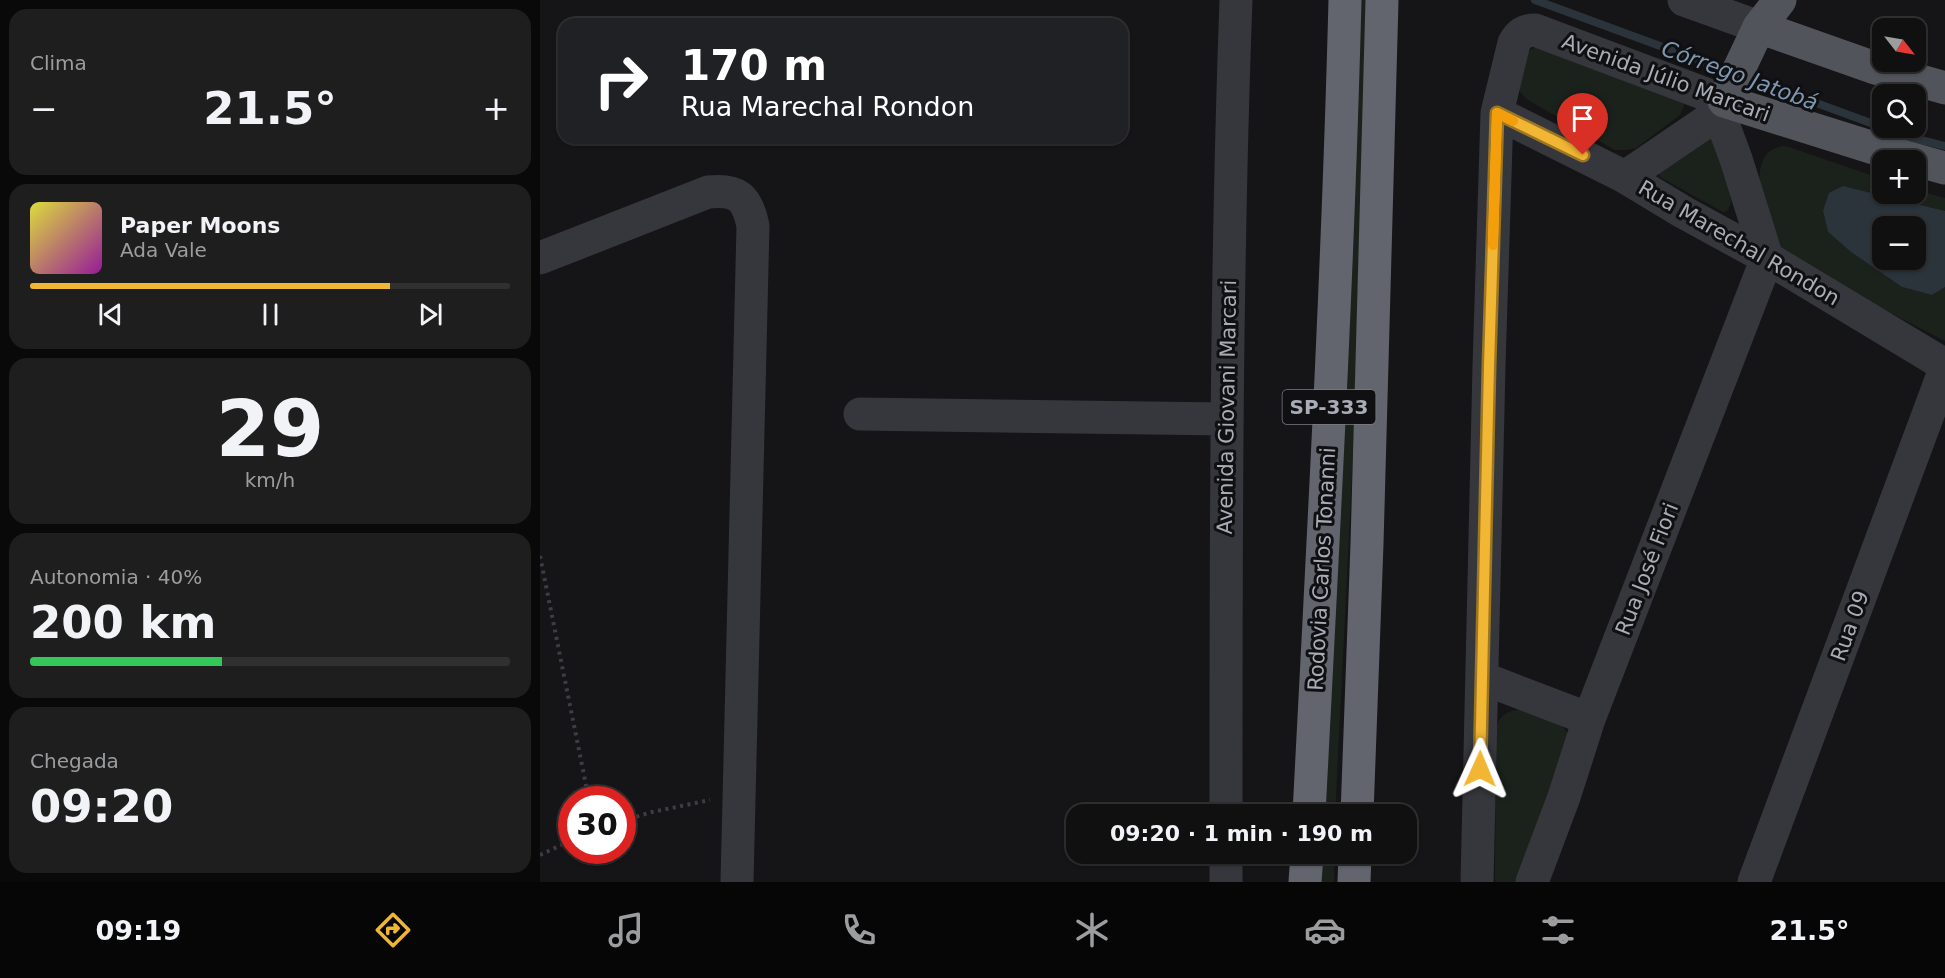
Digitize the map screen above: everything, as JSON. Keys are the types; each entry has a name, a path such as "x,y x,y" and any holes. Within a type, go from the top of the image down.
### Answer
{"highway":[{"path":"1322,574 1323,0"},
{"name":"Rodovia Carlos Tonanni","path":"1310,804 1342,119 1344,0"},
{"name":"Rodovia Carlos Tonanni","path":"1357,804 1368,520 1382,5"},
{"path":"1305,882 1306,864"},
{"path":"1354,882 1355,864"}],"main road":[{"path":"1725,101 1756,35 1780,0"},
{"path":"1756,35 1945,88"},
{"name":"Avenida Júlio Marcari","path":"1725,101 1945,168"}],"street":[{"name":"Avenida Giovani Marcari","path":"1226,804 1226,419 1230,143 1236,0"},
{"path":"1684,0 1756,35"},
{"name":"Avenida Júlio Marcari","path":"1497,113 1514,43 1526,30 1534,30 1725,101"},
{"path":"1625,177 1725,101 1736,159 1767,258"},
{"path":"1477,882 1497,113"},
{"name":"Rua Marechal Rondon","path":"1497,113 1625,177 1767,258 1945,367"},
{"path":"540,258 708,192 727,190 742,198 750,210 753,226 737,882"},
{"name":"Rua José Fiori","path":"1532,882 1564,797 1589,719 1767,258"},
{"name":"Rua 09","path":"1754,882 1945,367"},
{"path":"860,414 1226,419"},
{"path":"1482,678 1589,719"},
{"path":"1226,864 1226,882"}],"path":[{"path":"540,556 586,786"},
{"path":"636,817 740,794"},
{"path":"540,855 558,847"}],"shaded area":[{"path":"1360,0 1369,0 1355,407 1335,804 1323,804"},
{"path":"1541,46 1682,98 1684,105 1680,115 1636,148 1615,150 1528,100 1521,93 1516,84 1524,55"},
{"path":"1723,131 1731,203 1727,211 1723,212 1660,177 1657,167"},
{"path":"1782,146 1789,147 1872,176 1872,193 1843,186 1823,211 1828,232 1872,266 1872,270 1877,270 1902,287 1932,295 1945,287 1945,341 1769,250 1759,185 1763,160 1773,149"},
{"path":"1843,186 1872,193 1872,204 1916,204 1945,211 1945,287 1932,295 1902,287 1877,270 1926,270 1926,216 1872,216 1872,266 1828,232 1823,211 1829,193"},
{"path":"1926,193 1945,198 1945,211 1916,204 1926,204"},
{"path":"1521,709 1562,726 1568,734 1520,882 1495,882 1496,729 1499,720 1505,714"},
{"path":"1320,864 1334,864 1334,882 1319,882"}],"waterway":[{"name":"Córrego Jatobá","path":"1535,0 1728,71"},
{"name":"Córrego Jatobá","path":"1745,77 1909,137 1945,146"}],"slow traffic":[{"path":"1493,245 1497,113 1513,121"}],"route":[{"path":"1480,769 1497,113 1583,155"}]}
